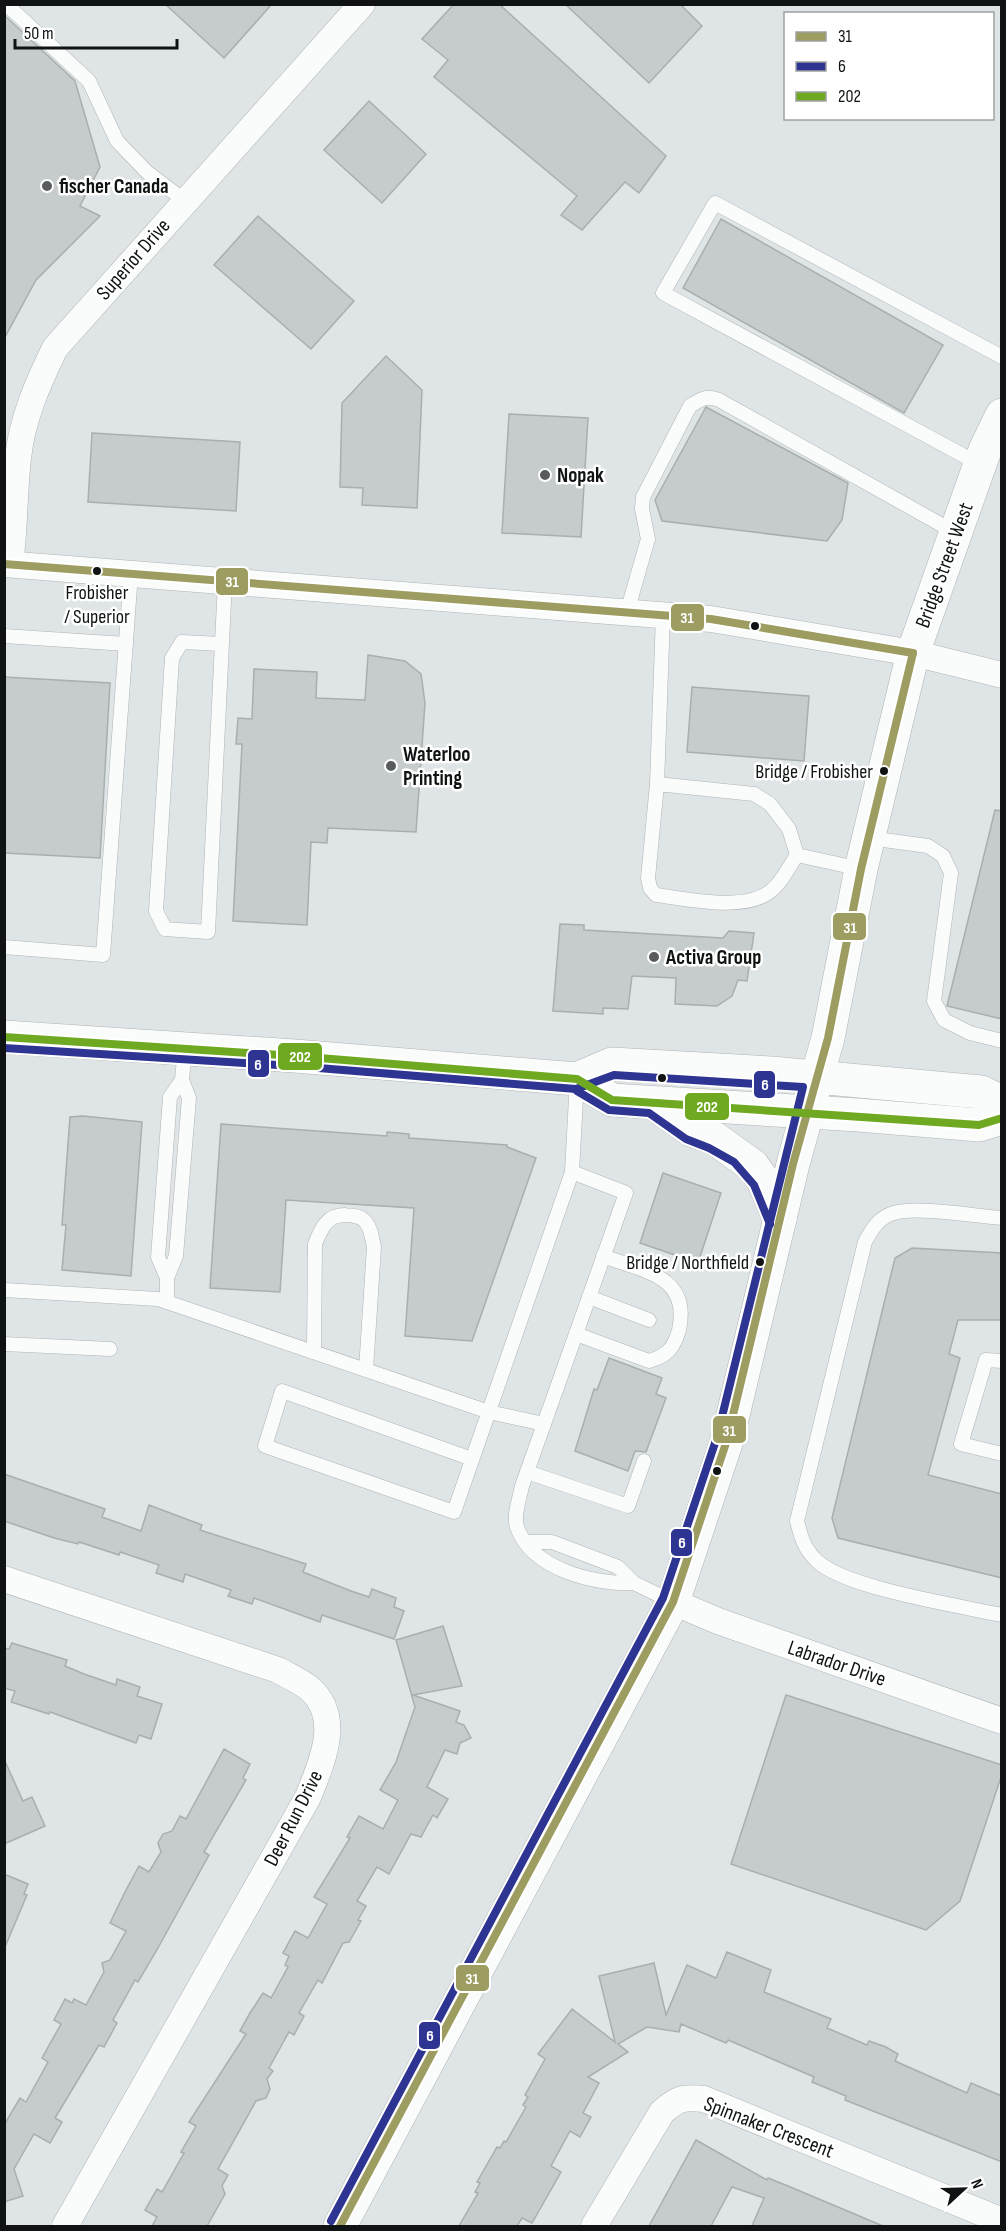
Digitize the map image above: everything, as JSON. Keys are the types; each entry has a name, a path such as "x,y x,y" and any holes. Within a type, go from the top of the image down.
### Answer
{"main road":[{"name":"Bridge Street West","path":"340,2226 673,1602 727,1440 807,1112 828,1038 865,853 913,653 981,465 1002,415"},
{"path":"4,1037 183,1064 577,1079 612,1064 817,1077 981,1092 1002,1102"},
{"path":"577,1079 612,1100 979,1125 1002,1118"},
{"path":"653,1103 691,1130 714,1138 753,1166 763,1180 780,1220"}],"street":[{"name":"Superior Drive","path":"7,564 15,534 18,457 30,402 54,348 362,4"},
{"path":"7,564 711,619 913,653 1002,675"},
{"name":"Deer Run Drive","path":"4,1580 278,1670 311,1690 327,1718 325,1754 308,1797 65,2226"},
{"name":"Labrador Drive","path":"673,1602 718,1621 1002,1721"},
{"name":"Spinnaker Crescent","path":"594,2226 662,2112 677,2099 690,2098 704,2099 1002,2221"}],"lane":[{"path":"6,4 89,81 117,141 147,172 185,201"},
{"path":"981,465 663,293 716,203 1002,357"},
{"path":"627,612 648,539 642,510 643,496 690,406 702,398 711,396 719,400 956,533"},
{"path":"4,947 103,955 131,573"},
{"path":"221,644 182,642 172,658 156,911 165,929 208,932 225,581"},
{"path":"663,615 657,784 648,878 650,888 656,895 715,902 754,900 773,889 797,855"},
{"path":"4,636 126,644"},
{"path":"657,784 754,794 770,804 789,829 797,855"},
{"path":"797,855 865,853 928,846 943,856 951,873 934,1001 944,1020 970,1033 1002,1041"},
{"path":"167,1302 167,1278 176,1256 189,1098 183,1064"},
{"path":"472,1459 282,1391 265,1446 454,1512 572,1172 577,1079"},
{"path":"572,1172 626,1193 522,1486 516,1525 525,1542 546,1563 610,1584 634,1583"},
{"path":"1002,1218 914,1212 893,1213 875,1224 865,1242 797,1521 802,1543 818,1563 865,1585 1002,1615"},
{"path":"314,1352 315,1244 320,1230 328,1220 340,1215 363,1219 369,1228 374,1246 366,1370"},
{"path":"576,1334 649,1361 670,1351 677,1339 681,1305 675,1288 666,1280 603,1256"},
{"path":"4,1290 158,1299 489,1412 544,1424"},
{"path":"589,1297 649,1320"},
{"path":"4,1344 110,1349"},
{"path":"1002,1361 986,1360 961,1443 1002,1454"},
{"path":"527,1472 628,1506 644,1461"},
{"path":"525,1542 552,1542 618,1567 634,1583 673,1602"}],"building":[{"path":"165,4 272,4 224,58"},
{"path":"454,4 499,4 666,156 639,193 625,182 582,230 561,215 577,196 434,77 448,60 422,39"},
{"path":"565,4 680,4 702,26 649,83"},
{"name":"fischer Canada","path":"4,15 75,81 100,167 80,206 100,216 36,280 4,339"},
{"path":"369,101 426,154 382,203 324,150"},
{"path":"258,216 354,301 311,349 214,265"},
{"path":"721,219 943,345 904,413 683,288"},
{"path":"386,356 422,390 417,508 362,505 363,488 340,487 342,403"},
{"path":"706,407 848,483 842,520 827,541 662,521 655,500"},
{"name":"Nopak","path":"509,414 588,418 581,537 502,533"},
{"path":"92,433 240,442 236,511 88,502"},
{"path":"368,655 405,661 421,674 425,703 416,832 328,828 327,843 311,842 307,925 233,921 242,744 236,744 238,718 252,719 254,669 317,672 316,698 365,700"},
{"path":"4,677 110,683 100,858 4,853"},
{"path":"692,687 809,696 804,761 687,752"},
{"path":"995,810 1002,811 1002,1019 947,1006"},
{"name":"Activa Group","path":"560,924 584,925 584,930 723,938 729,931 754,933 747,981 738,980 732,996 717,1006 675,1004 676,978 632,976 628,1009 603,1008 603,1014 553,1011"},
{"path":"83,1116 142,1122 131,1276 62,1270 66,1225 62,1225 70,1117"},
{"path":"221,1124 387,1136 387,1132 409,1134 409,1138 507,1145 507,1147 536,1158 472,1341 405,1336 414,1208 286,1200 280,1292 210,1288"},
{"path":"663,1173 721,1193 698,1263 640,1243"},
{"path":"912,1248 1002,1253 1002,1320 958,1320 949,1354 960,1358 928,1475 1002,1494 1002,1578 838,1538 832,1518 895,1258"},
{"path":"609,1358 662,1378 656,1394 666,1398 646,1452 635,1451 628,1471 575,1451 594,1389 597,1390"},
{"path":"4,1474 105,1509 102,1517 141,1531 149,1505 202,1525 200,1530 306,1564 303,1572 351,1591 369,1597 372,1589 396,1598 394,1607 404,1611 394,1639 322,1615 320,1622 254,1598 252,1604 228,1596 231,1590 185,1574 183,1582 156,1573 159,1565 120,1552 119,1555 79,1542 78,1544 54,1538 4,1521"},
{"path":"443,1626 462,1686 413,1695 460,1711 456,1722 464,1725 471,1738 460,1743 457,1754 445,1750 427,1787 448,1799 437,1818 433,1815 421,1837 411,1834 389,1874 377,1867 357,1901 366,1906 358,1920 361,1921 349,1942 343,1943 322,1983 318,1980 299,2013 304,2016 294,2035 289,2032 269,2068 273,2071 267,2079 270,2089 266,2098 256,2101 218,2169 228,2175 222,2186 225,2194 207,2226 152,2226 157,2217 145,2210 157,2189 162,2192 184,2153 181,2152 196,2126 189,2122 246,2034 240,2031 263,1993 271,1998 288,1967 285,1965 289,1956 283,1953 295,1931 308,1938 327,1904 314,1897 350,1838 347,1837 359,1816 383,1829 398,1800 380,1790 396,1762 415,1707 396,1640"},
{"path":"12,1643 67,1660 65,1666 116,1685 117,1679 140,1687 137,1696 162,1704 151,1739 139,1735 136,1743 50,1712 49,1714 11,1702 15,1691 4,1688 4,1648 9,1649"},
{"path":"786,1695 1002,1765 1002,1774 960,1901 926,1930 731,1864"},
{"path":"224,1749 250,1764 243,1778 246,1780 204,1852 209,1855 158,1948 138,1982 135,1980 113,2020 117,2023 104,2047 99,2045 55,2118 62,2122 50,2143 34,2134 14,2169 23,2196 4,2202 4,2125 20,2098 26,2102 48,2062 42,2058 61,2024 54,2020 65,1999 72,2003 74,1999 86,2005 104,1972 102,1963 110,1960 126,1931 110,1923 126,1890 139,1866 149,1872 161,1852 158,1843 163,1834 172,1831 180,1816 186,1819"},
{"path":"4,1759 23,1801 32,1797 45,1826 4,1844"},
{"path":"4,1874 28,1884 24,1894 27,1895 5,1947"},
{"path":"727,1952 771,1970 764,1992 831,2019 827,2028 867,2045 869,2041 886,2047 898,2054 895,2061 967,2093 971,2083 1002,2096 1002,2162 845,2100 846,2096 812,2082 814,2077 728,2040 726,2043 681,2024 679,2032 647,2027 618,2044 628,2052 588,2077 599,2083 583,2113 591,2117 580,2137 570,2131 551,2166 561,2172 532,2223 522,2218 517,2226 459,2226 478,2193 475,2192 480,2183 477,2182 497,2147 500,2148 504,2141 506,2142 526,2107 523,2105 528,2097 525,2095 545,2059 538,2054 572,2009 615,2042 599,1976 654,1963 666,2015 687,1965 716,1978"},
{"path":"696,2140 767,2180 768,2178 883,2226 752,2226 764,2198 732,2187 711,2226 649,2226"}],"transit line":[{"name":"31","path":"4,564 711,619 913,653"},
{"name":"31","path":"340,2226 673,1602 727,1440 793,1164 828,1038 861,869 913,653"},
{"name":"202","path":"4,1037 295,1056 577,1079 612,1100 979,1125 1002,1118"},
{"name":"6","path":"4,1048 294,1066 576,1089 614,1075 803,1087 717,1437 663,1598 331,2221"},
{"name":"6","path":"577,1091 609,1110 649,1113 686,1139 709,1148 734,1162 754,1185 770,1224"}],"place":[{"name":"fischer Canada","path":"47,186"},
{"name":"Nopak","path":"545,475"},
{"name":"Frobisher / Superior","path":"97,571"},
{"name":"Waterloo Printing","path":"391,766"},
{"name":"Bridge / Frobisher","path":"884,771"},
{"name":"Activa Group","path":"654,957"},
{"name":"Bridge / Northfield","path":"760,1262"}]}
